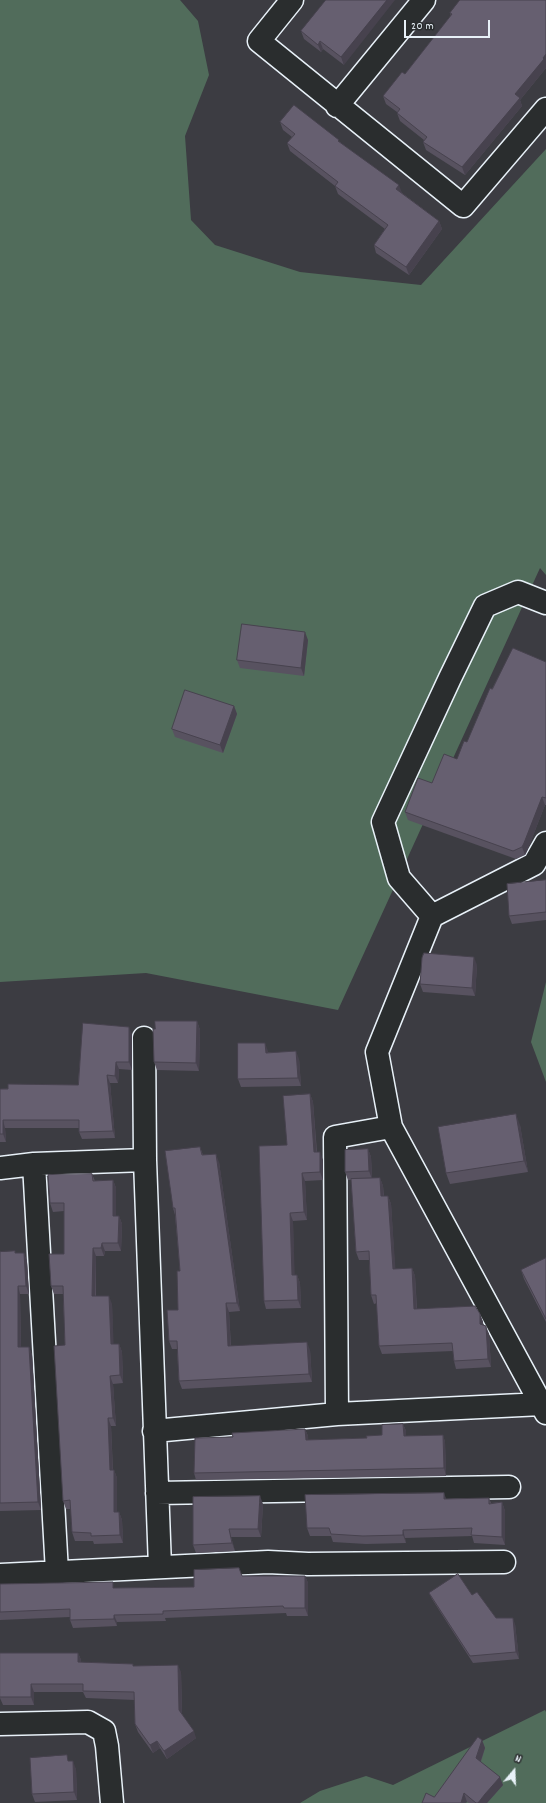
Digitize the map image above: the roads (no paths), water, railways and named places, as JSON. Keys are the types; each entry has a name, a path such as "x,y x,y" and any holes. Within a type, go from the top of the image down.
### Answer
{"street":[{"path":"292,0 259,41 337,106 463,206 546,109"},
{"path":"337,106 424,0"},
{"path":"432,916 399,878 383,822 485,606 518,592 546,602"},
{"path":"154,1431 337,1414 544,1408 391,1128 377,1052 432,916 534,864 546,843"},
{"path":"144,1038 145,1160 160,1567"},
{"path":"337,1414 335,1137 391,1128"},
{"path":"0,1168 34,1164 145,1160"},
{"path":"34,1164 57,1572"},
{"path":"157,1493 509,1487"},
{"path":"0,1575 268,1562 308,1564 504,1562"},
{"path":"0,1724 88,1722 104,1731 107,1746 112,1803"}]}
